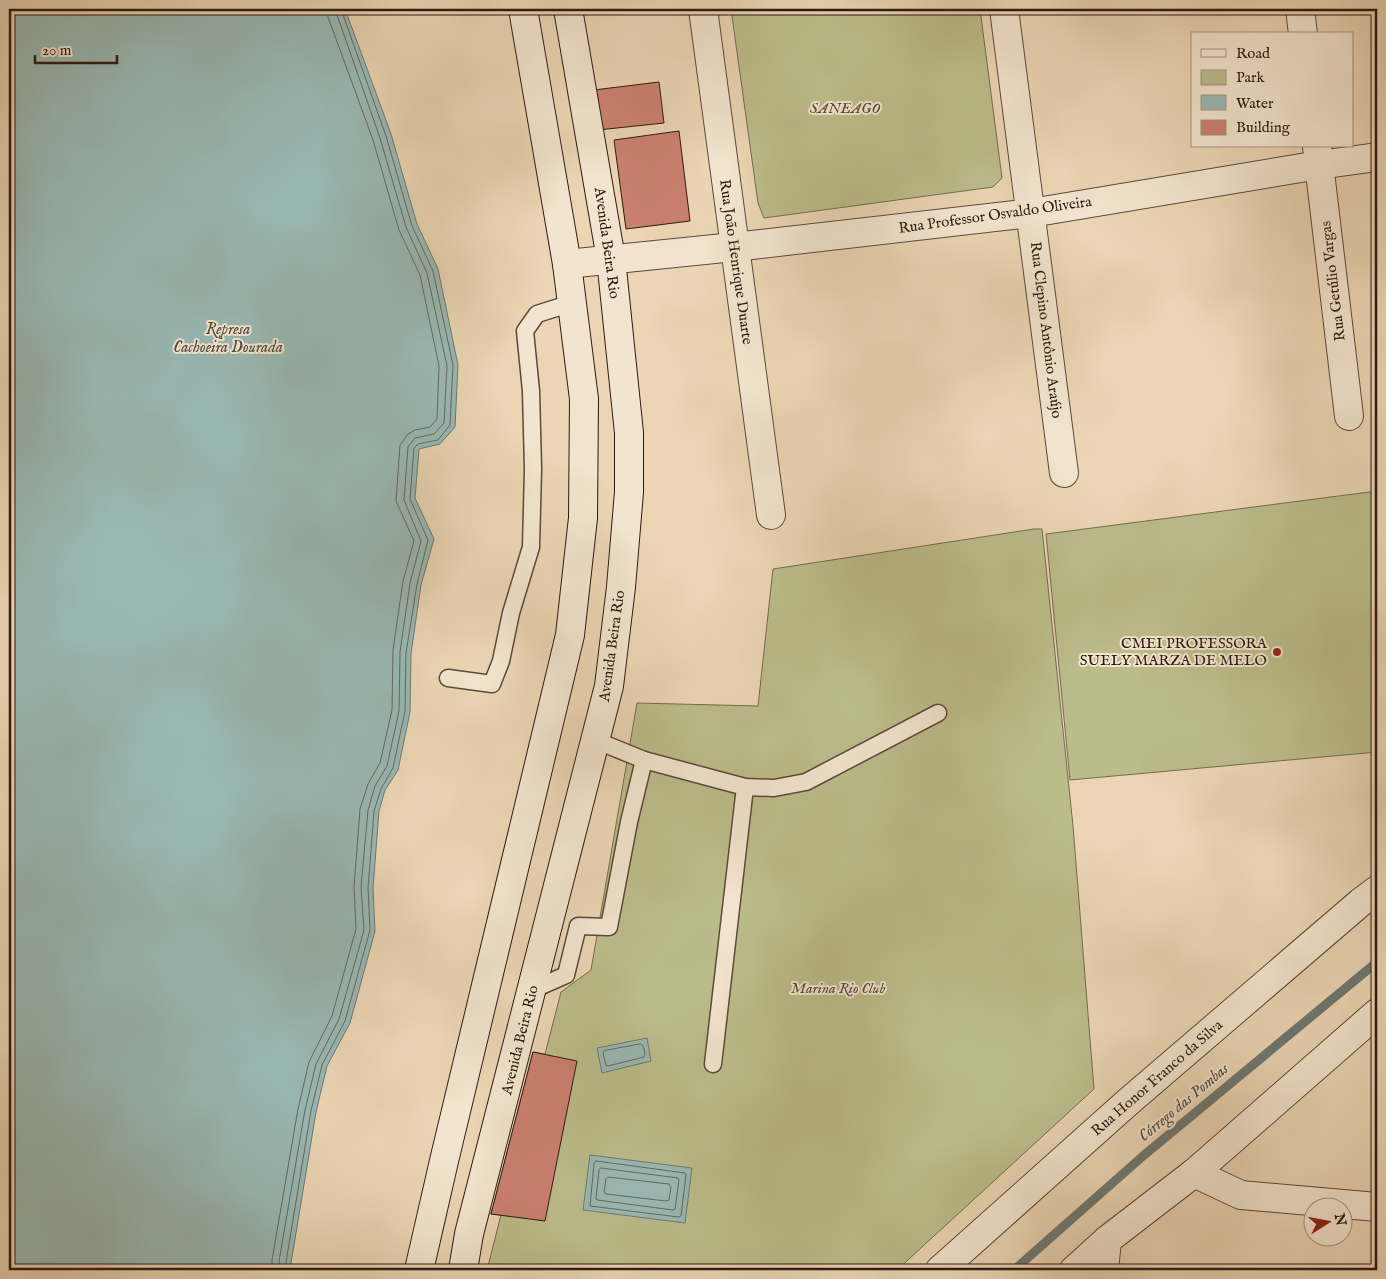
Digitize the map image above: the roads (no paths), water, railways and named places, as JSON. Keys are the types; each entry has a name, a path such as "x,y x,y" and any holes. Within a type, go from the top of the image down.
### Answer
{"street":[{"path":"419,1270 570,635 583,518 585,459 584,399 567,264 523,9"},
{"name":"Avenida Beira Rio","path":"463,1270 469,1234 609,686 621,587 629,492 628,424 611,259 568,9"},
{"name":"Rua João Henrique Duarte","path":"703,9 771,515"},
{"name":"Rua Clepino Antônio Araújo","path":"1004,9 1064,473"},
{"path":"1300,9 1303,32"},
{"name":"Rua Professor Osvaldo Oliveira","path":"567,264 1031,213 1318,156 1377,156"},
{"name":"Rua Getúlio Vargas","path":"1318,156 1349,416"},
{"name":"Rua Honor Franco da Silva","path":"940,1270 1128,1102 1377,890"},
{"path":"1074,1270 1108,1240 1194,1173 1377,1013"},
{"path":"1194,1173 1241,1195 1377,1207"},
{"path":"1104,1270 1108,1240"}],"lane":[{"path":"448,678 492,684 501,661 511,613 531,547 533,469 531,391 525,331 537,314 572,303"},
{"path":"595,740 644,760 745,787 774,788 806,782 938,713"},
{"path":"532,990 566,975 578,926 609,927 629,822 644,760"},
{"path":"714,1064 745,787"}],"water":[{"name":"Represa Cachoeira Dourada","path":"9,9 345,9 391,134 417,224 438,269 458,365 455,427 440,444 419,449 415,498 434,539 421,585 411,653 410,712 398,770 385,790 379,811 373,888 375,931 350,1023 327,1066 316,1112 291,1270 9,1270"},
{"path":"647,1038 651,1061 602,1073 597,1048"},
{"path":"590,1155 692,1168 685,1223 583,1210"}],"waterway":[{"name":"Córrego das Pombas","path":"1014,1270 1143,1156 1377,962"}],"place":[{"name":"CMEI PROFESSORA SUELY MARZA DE MELO","path":"1277,652"}],"park label":[{"name":"SANEAGO","path":"845,108"},
{"name":"Marina Rio Club","path":"838,988"}]}
